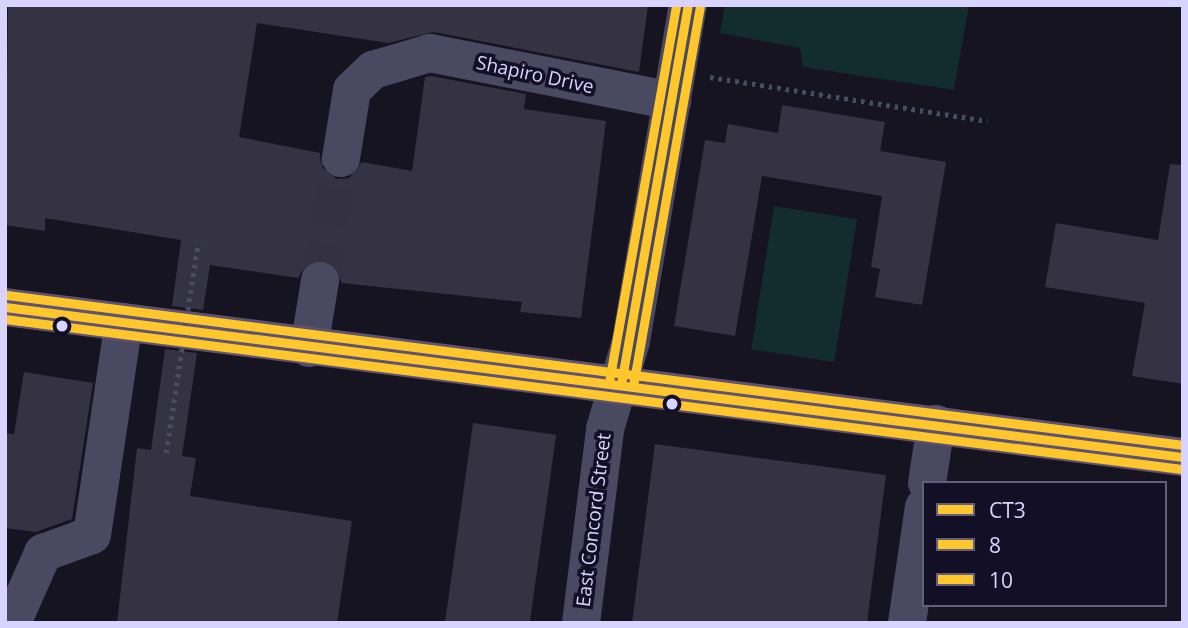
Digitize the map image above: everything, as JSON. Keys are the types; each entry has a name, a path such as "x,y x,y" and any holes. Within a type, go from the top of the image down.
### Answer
{"main road":[{"path":"5,307 309,348 621,384 1183,457"}],"street":[{"name":"East Concord Street","path":"581,623 605,429 621,384 688,5"},
{"name":"Shapiro Drive","path":"341,158 352,90 373,70 430,53 675,86"},
{"path":"309,348 320,281"},
{"path":"12,623 43,553 92,535 124,323"},
{"path":"927,481 936,424"},
{"path":"907,623 922,521"}],"path":[{"path":"675,86 988,121"},
{"path":"166,453 198,243"}],"green space":[{"path":"725,5 969,5 954,90 803,67 800,48 720,33"},
{"path":"774,206 857,219 834,362 751,349"}],"building":[{"path":"8,5 648,5 639,72 434,32 388,43 257,23 239,137 320,153 321,166 337,179 349,178 362,162 412,171 425,77 526,94 524,109 606,121 581,318 520,312 522,302 342,283 334,265 323,259 304,267 298,278 210,265 203,310 172,306 181,240 45,218 45,231 5,225"},
{"path":"782,105 885,122 880,151 946,162 922,305 875,297 880,269 871,267 882,196 762,176 735,336 674,326 705,140 725,143 728,124 778,133"},
{"path":"1170,164 1183,165 1183,384 1132,376 1145,303 1045,287 1056,223 1158,240"},
{"path":"165,349 197,353 182,456 196,458 190,496 352,521 337,623 117,623 137,448 151,450"},
{"path":"24,372 93,383 72,519 36,532 5,528 5,433 14,434"},
{"path":"473,423 556,435 530,623 445,623"},
{"path":"655,444 886,475 867,623 632,623"}],"tunnel":[{"path":"320,281 341,158"}],"transit line":[{"name":"10","path":"609,382 676,5"},
{"name":"CT3","path":"621,384 688,5"},
{"name":"8","path":"633,386 700,7"},
{"name":"10","path":"7,295 1183,445"},
{"name":"CT3","path":"5,307 1183,457"},
{"name":"8","path":"5,319 1181,469"}]}
